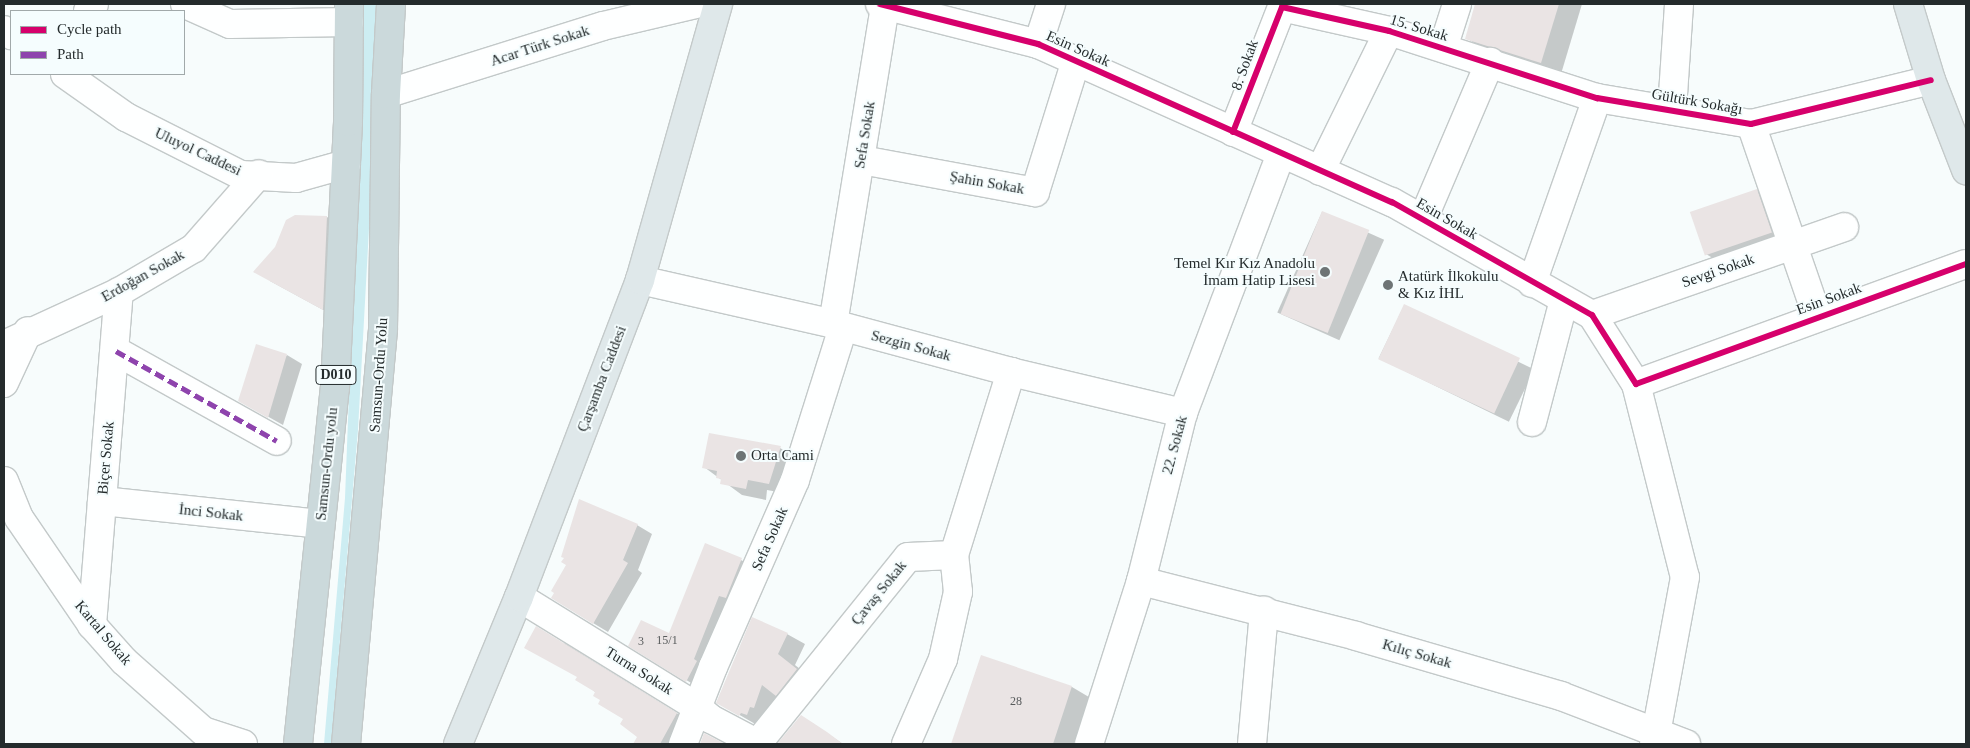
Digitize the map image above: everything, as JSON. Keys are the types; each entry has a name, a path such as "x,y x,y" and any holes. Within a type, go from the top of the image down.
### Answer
{"highway":[{"name":"Samsun-Ordu Yolu","path":"346,744 383,329 386,94 391,4"},
{"name":"Samsun-Ordu yolu","path":"298,744 335,388 346,164 349,13"}],"main road":[{"name":"Çarşamba Caddesi","path":"458,744 519,597 640,280 718,4"},
{"path":"1908,4 1931,80 1961,138 1966,170"}],"street":[{"path":"185,4 230,24 349,13"},
{"name":"Acar Türk Sokak","path":"386,94 603,26 696,4"},
{"name":"Esin Sokak","path":"882,4 1038,44 1392,202 1532,283 1592,315 1636,384 1817,316 1966,264"},
{"name":"Sefa Sokak","path":"683,744 697,707 795,480 838,326 882,4"},
{"path":"1038,44 1051,4"},
{"path":"1443,48 1457,4"},
{"path":"1672,110 1679,4"},
{"name":"15. Sokak","path":"1282,7 1389,31 1490,62"},
{"name":"8. Sokak","path":"1233,132 1282,7"},
{"path":"1320,171 1389,31"},
{"name":"Şahin Sokak","path":"862,160 1035,192 1076,60"},
{"path":"1423,219 1490,62"},
{"name":"Gültürk Sokağı","path":"1490,62 1597,98 1751,124 1931,80"},
{"name":"Uluyol Caddesi","path":"66,75 126,117 242,175 258,174 296,178 346,164"},
{"path":"1532,283 1597,98"},
{"path":"1751,124 1791,246 1817,316"},
{"name":"22. Sokak","path":"1089,744 1141,581 1183,413 1281,153"},
{"name":"Erdoğan Sokak","path":"4,345 28,331 119,292 194,248 258,174"},
{"name":"Sevgi Sokak","path":"1592,315 1844,227"},
{"name":"Sezgin Sokak","path":"640,280 838,326 1011,372 1183,413"},
{"name":"Biçer Sokak","path":"92,625 116,351 119,292"},
{"path":"1532,422 1564,300"},
{"path":"4,383 28,331"},
{"path":"116,351 277,441"},
{"path":"906,744 943,659 958,592 954,555 1011,372"},
{"path":"1636,384 1685,577 1656,739"},
{"name":"Kartal Sokak","path":"4,481 19,518 92,625 124,661 203,730 243,744"},
{"name":"İnci Sokak","path":"102,501 320,524"},
{"name":"Çavaş Sokak","path":"757,744 908,557 954,555"},
{"name":"Kılıç Sokak","path":"1141,581 1264,611 1561,696 1656,739 1686,744"},
{"name":"Turna Sokak","path":"519,597 697,707 711,719 757,744"},
{"path":"1252,744 1264,611"}],"shaded area":[{"path":"364,4 376,4 377,82 358,430 331,744 324,744 345,498"}],"building":[{"path":"1475,4 1559,4 1541,63 1465,39"},
{"path":"1757,189 1772,232 1705,256 1690,212"},
{"name":"Temel Kır Kız Anadolu İmam Hatip Lisesi","path":"1322,211 1369,230 1328,333 1280,314"},
{"path":"295,215 327,216 323,310 253,272 275,247 286,220"},
{"path":"1404,304 1520,358 1494,413 1378,359"},
{"path":"256,344 287,354 268,418 238,401"},
{"name":"Orta Cami","path":"709,433 781,446 769,484 748,480 746,489 720,484 721,479 716,478 717,471 702,468"},
{"path":"579,499 638,524 623,560 628,563 593,624 551,598 554,593 551,591 566,565 561,562 564,558 561,557"},
{"path":"705,543 742,558 726,598 719,596 694,659 697,661 686,682 628,646 641,620 669,633"},
{"path":"752,617 788,633 778,654 797,669 776,696 762,685 754,708 750,707 747,715 741,713 739,716 716,703"},
{"path":"536,626 677,713 660,744 633,744 637,737 620,724 623,719 598,704 600,700 593,696 595,692 575,680 577,677 524,648"},
{"path":"981,655 1072,686 1053,744 951,744"},
{"path":"801,715 827,732 843,744 777,744"},
{"path":"704,733 725,744 700,744"}],"marked path":[{"path":"116,351 277,441"}],"cycle path":[{"path":"880,4 1038,44 1392,202 1592,315 1636,384 1966,264"},
{"path":"1233,132 1282,7 1389,31 1597,98 1751,124 1931,80"}],"place":[{"name":"Temel Kır Kız Anadolu İmam Hatip Lisesi","path":"1325,272"},
{"name":"Atatürk İlkokulu & Kız İHL","path":"1388,285"},
{"name":"Orta Cami","path":"741,456"}]}
